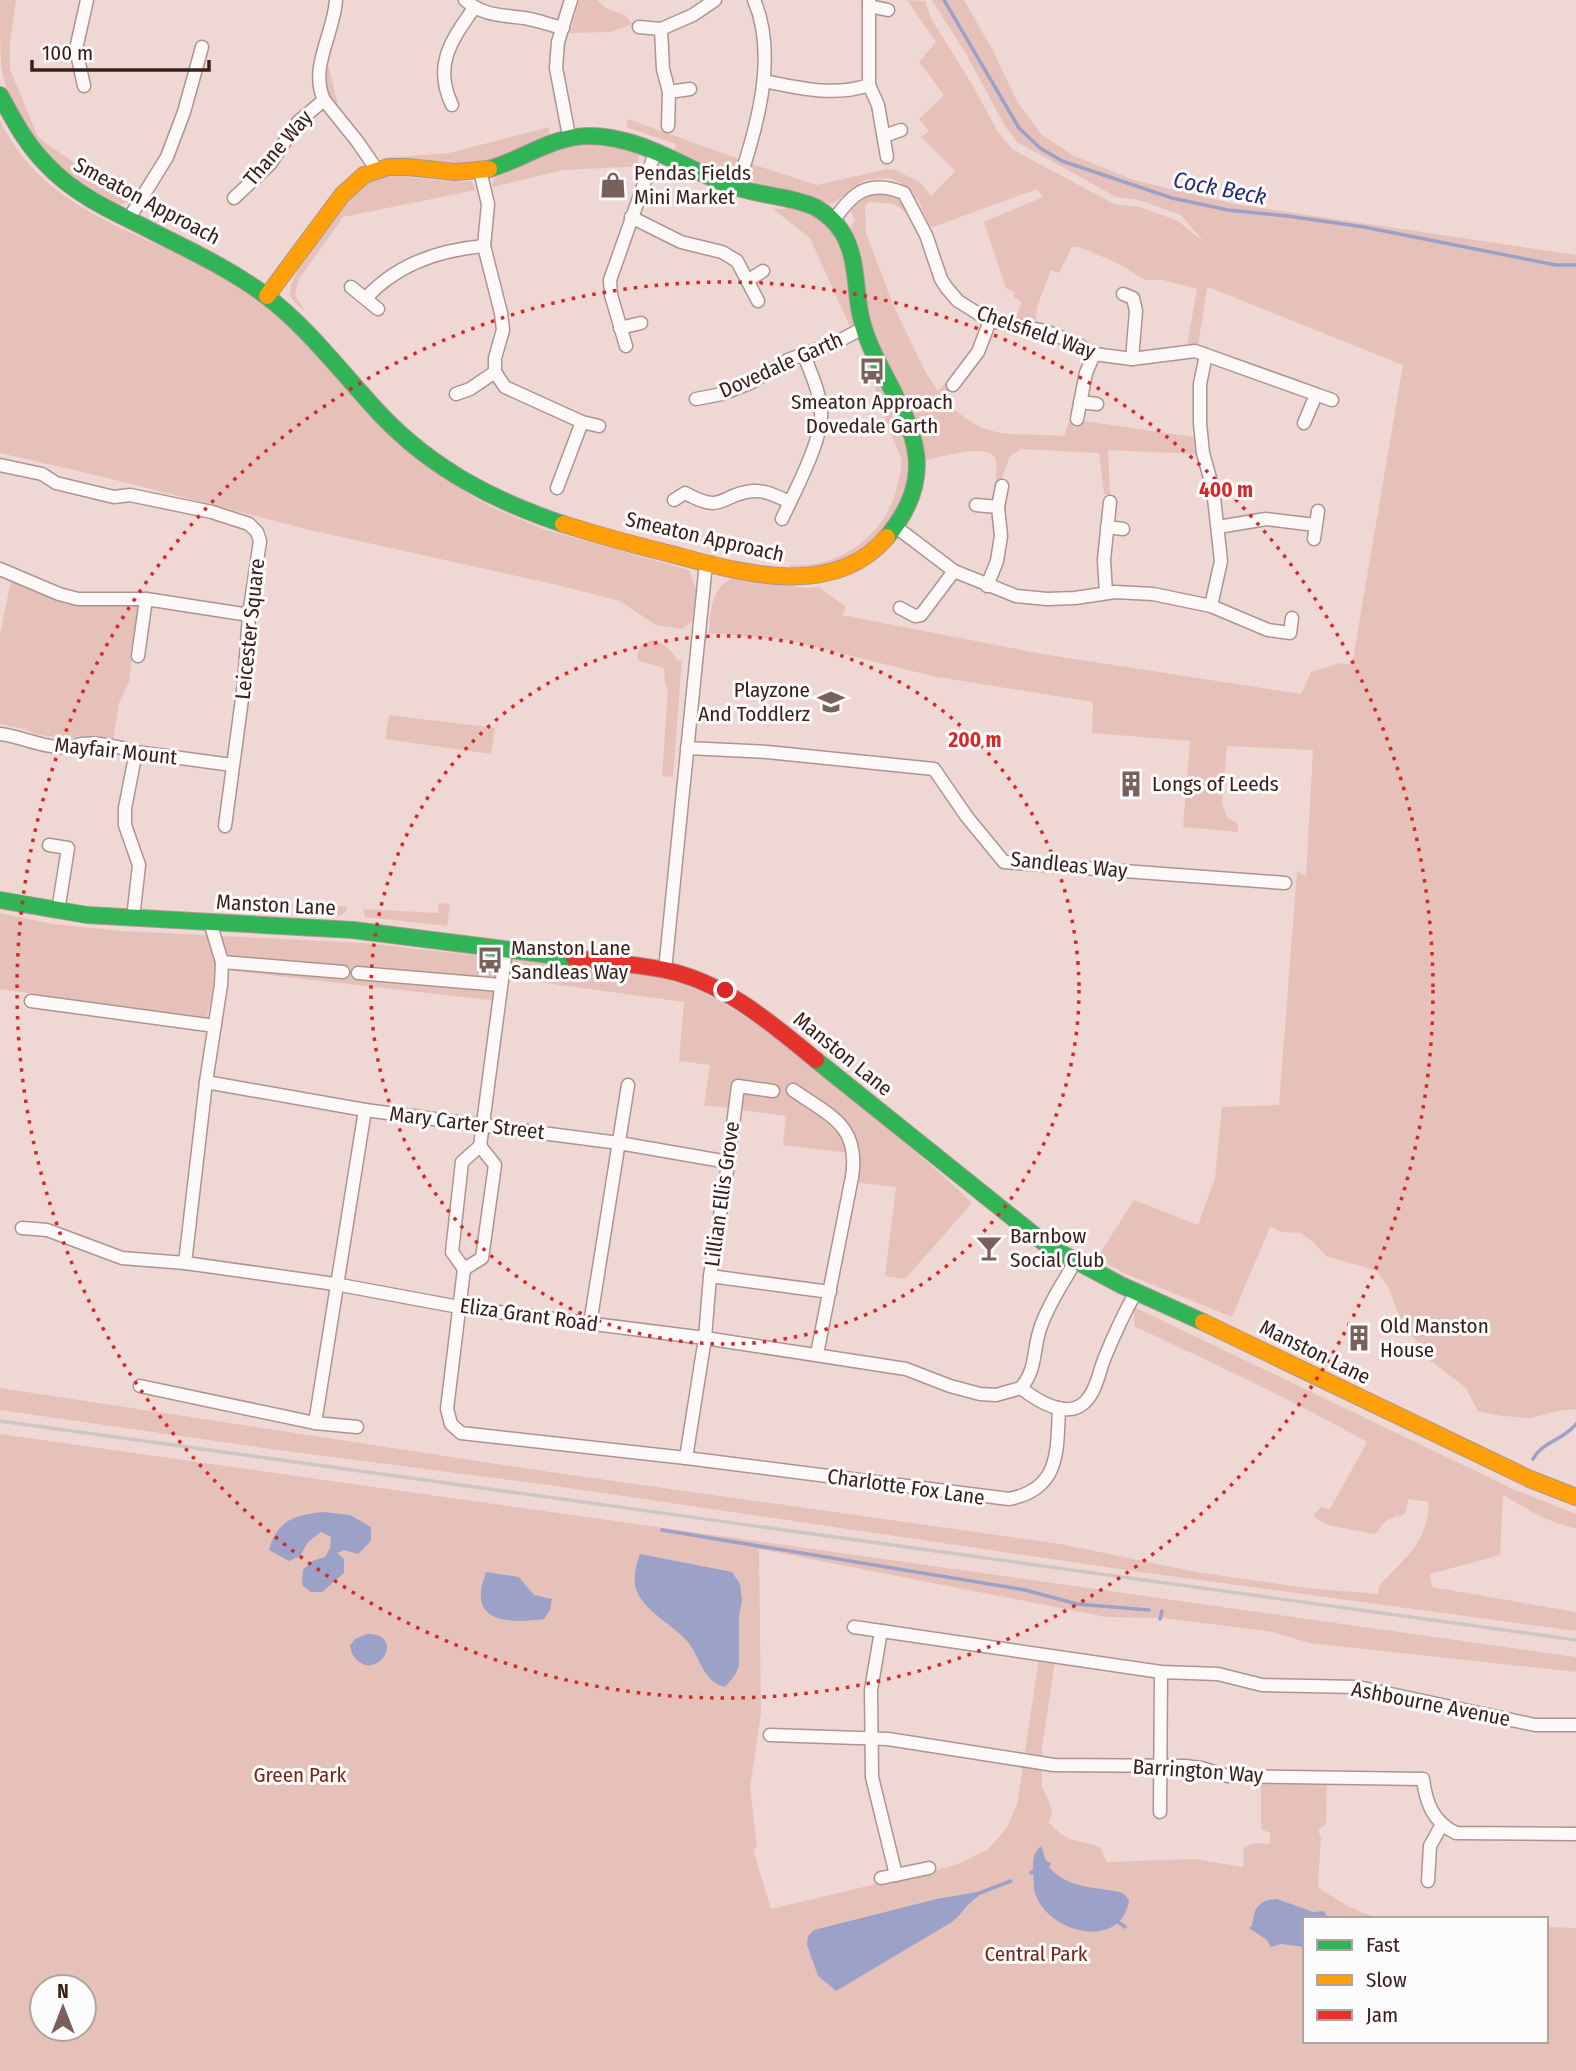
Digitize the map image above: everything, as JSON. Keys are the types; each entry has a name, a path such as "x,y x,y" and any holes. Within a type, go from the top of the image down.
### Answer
{"street":[{"path":"84,86 76,49 87,0"},
{"path":"336,0 318,77 324,100 377,170"},
{"path":"569,136 556,68 558,42 570,0"},
{"path":"639,27 661,29 693,15 715,0"},
{"path":"737,188 757,127 764,81 763,38 754,0"},
{"path":"887,157 878,105 869,85 869,3 888,10"},
{"path":"452,105 443,78 445,57 470,4 491,15 526,18 563,28"},
{"path":"661,29 663,69 669,92 668,126"},
{"path":"128,220 167,157 184,112 202,47"},
{"path":"764,81 834,92 855,90 869,85"},
{"path":"669,92 690,89"},
{"name":"Smeaton Approach","path":"0,95 20,135 50,171 75,191 225,267 267,296 310,336 382,417 405,439 455,477 511,506 540,517 706,563 764,576 817,576 840,570 856,562 877,548 896,527 911,498 917,453 906,412 863,328 850,246 834,220"},
{"name":"Thane Way","path":"234,198 270,164 298,121 324,100"},
{"path":"884,135 901,130"},
{"path":"267,296 349,187 364,175 399,166 454,173 480,171 502,164 553,140 569,136 619,138 656,150 737,188 814,207 834,220"},
{"path":"626,346 611,295 610,280 656,150"},
{"path":"480,171 488,204 484,246 503,330 495,358 495,372 505,387 582,422 599,426"},
{"name":"Chelsfield Way","path":"834,220 849,198 869,188 888,186 904,193 926,235 941,279 958,301 990,321 1045,331 1094,354 1132,359 1195,351 1332,400"},
{"path":"631,217 681,242 722,252 737,261 758,301"},
{"path":"366,298 382,280 400,269 451,250 484,246"},
{"path":"747,281 763,271"},
{"path":"351,287 378,309"},
{"path":"1123,294 1133,298 1136,311 1132,359"},
{"path":"953,385 968,376 990,321"},
{"path":"620,328 641,323"},
{"name":"Dovedale Garth","path":"696,399 722,394 750,383 788,360 837,342 863,328"},
{"path":"1076,419 1086,373 1094,354"},
{"path":"782,520 818,436 822,415 818,391 804,355"},
{"path":"1206,355 1200,384 1200,423 1203,453 1213,489 1221,561 1211,606"},
{"path":"456,394 470,389 495,372"},
{"path":"1304,423 1316,394"},
{"path":"1080,402 1097,404"},
{"path":"557,488 582,422"},
{"name":"Leicester Square","path":"0,464 42,474 56,483 114,497 130,495 212,512 249,524 257,531 260,541 225,826"},
{"path":"987,586 997,561 1001,536 998,507 1002,486"},
{"path":"674,500 685,493 702,503 719,503 752,491 766,492 790,502"},
{"path":"1106,593 1104,560 1110,502"},
{"path":"976,505 998,507"},
{"path":"1314,539 1318,511"},
{"path":"1218,527 1266,519 1315,525"},
{"path":"896,527 954,571 1016,596 1046,598 1106,593 1153,594 1211,606 1277,632 1290,633 1292,618"},
{"path":"1107,527 1123,528"},
{"path":"665,970 706,563"},
{"path":"0,569 59,594 78,598 146,599 249,615"},
{"path":"900,608 909,614 921,615 954,571"},
{"path":"138,656 146,599"},
{"name":"Mayfair Mount","path":"0,733 17,736 31,743 71,747 81,744 121,747 232,765"},
{"name":"Sandleas Way","path":"687,748 767,751 934,769 967,817 1004,862 1285,883"},
{"path":"133,918 139,865 125,825 125,808 136,751"},
{"path":"49,845 68,848 58,911"},
{"name":"Manston Lane","path":"0,900 58,911 133,918 353,930 665,970 692,978 730,995 762,1016 1048,1246 1075,1262 1254,1345 1530,1479 1576,1497"},
{"path":"184,1263 222,962 210,922"},
{"path":"459,1307 464,1269 452,1252 463,1161 480,1146 506,950"},
{"path":"222,962 343,972"},
{"path":"358,973 500,985"},
{"path":"30,1001 215,1026"},
{"name":"Mary Carter Street","path":"206,1083 365,1110 619,1143 728,1161"},
{"path":"590,1324 628,1085"},
{"name":"Lillian Ellis Grove","path":"705,1338 710,1276 738,1086 773,1091"},
{"path":"793,1090 844,1126 854,1150 852,1177 817,1354"},
{"path":"315,1423 335,1284 365,1110"},
{"path":"464,1269 482,1258 495,1165 480,1146"},
{"name":"Eliza Grant Road","path":"22,1228 47,1230 122,1258 184,1263 335,1284 459,1307 705,1338 906,1368 950,1386 980,1394 996,1395 1021,1388"},
{"path":"1075,1262 1043,1318 1035,1362 1030,1377 1021,1388 1034,1399 1059,1408 1074,1408 1086,1401 1099,1376 1119,1324 1136,1292"},
{"path":"710,1276 830,1292"},
{"name":"Charlotte Fox Lane","path":"459,1307 447,1409 451,1424 461,1433 687,1458 1009,1499 1034,1492 1048,1478 1056,1442 1059,1408"},
{"path":"687,1458 705,1338"},
{"path":"140,1386 315,1423 357,1427"},
{"name":"Ashbourne Avenue","path":"854,1627 1161,1672 1218,1674 1262,1685 1358,1687 1535,1725 1576,1725"},
{"path":"881,1631 871,1690 872,1777 896,1875"},
{"path":"1160,1812 1161,1672"},
{"name":"Barrington Way","path":"770,1735 900,1741 1054,1765 1159,1765 1200,1768 1228,1776 1423,1779 1425,1796 1441,1826"},
{"path":"1428,1881 1430,1846 1441,1826 1456,1833 1576,1834"},
{"path":"881,1878 929,1868"}],"green space":[{"path":"0,0 16,0 10,44 10,69 37,135 131,201 119,205 81,185 50,158 28,130 10,98 1,65"},
{"path":"579,0 597,0 606,8 626,16 632,24 611,32 570,33"},
{"path":"907,0 925,1 931,18 998,132 1012,149 1114,204 1140,207 1178,221 1204,242 1181,215 1139,200 1116,197 1017,142 932,0 964,0 1018,103 1041,134 1072,155 1134,180 1235,204 1576,255 1576,1409 1532,1418 1478,1411 1465,1387 1428,1359 1399,1315 1388,1287 1377,1271 1326,1256 1300,1233 1282,1232 1270,1227 1232,1317 1126,1274 1097,1258 1134,1200 1198,1225 1215,1178 1222,1107 1279,1105 1297,871 1306,876 1313,750 1227,746 1222,804 1227,817 1238,824 1238,832 1183,827 1190,741 1092,733 1093,702 932,676 788,640 709,633 711,608 716,594 720,587 734,578 806,588 819,587 846,607 842,615 1042,654 1301,694 1311,672 1340,663 1352,665 1403,365 1211,288 1207,288 1197,352 1186,352 1197,289 1163,280 1145,280 1117,263 1079,247 1072,247 1059,273 1051,270 1037,307 1035,329 1011,325 1022,303 1013,296 1015,292 1006,288 984,222 1043,197 1037,189 933,227 908,187 890,178 865,180 832,204 755,184 750,174 752,164 817,185 887,169 895,170 921,183 931,196 955,171 921,137 929,131 919,119 944,95 919,62 936,42"},
{"path":"326,66 329,67 339,110 327,90"},
{"path":"628,119 739,159 736,167 718,174 673,153 676,144 626,127"},
{"path":"0,120 22,156 51,185 83,208 194,261 264,304 456,486 489,506 543,529 689,570 696,589 693,621 682,629 656,625 620,601 310,530 0,453"},
{"path":"549,127 550,136 481,166 381,158 449,153"},
{"path":"605,144 639,154 638,163 644,166 563,170 492,187 495,176 565,146"},
{"path":"385,175 471,181 476,190 343,217 299,279 295,295 305,311 290,295 296,274 355,192 365,183"},
{"path":"873,191 902,196 910,215 894,204 869,202 865,206 866,233 894,307 926,373 938,391 945,383 951,389 943,398 958,412 985,429 1012,434 1064,436 1070,419 1194,437 1196,454 1108,450 1110,495 1104,494 1099,453 1021,449 1010,456 1001,480 996,480 995,458 982,451 962,452 922,461 868,314 858,245 850,228 855,220 851,212 853,208"},
{"path":"792,208 815,214 842,239 853,326 851,329 810,238 773,209"},
{"path":"864,355 906,425 909,487 876,543 834,567 790,568 790,565 826,561 858,546 883,520 897,487 901,460 873,384 857,356"},
{"path":"11,580 37,591 122,601 138,606 129,682 119,703 113,740 79,736 69,739 34,734 25,729 0,724 0,635"},
{"path":"652,640 661,643 678,661 682,659 673,777 662,776 668,689 664,668 639,661 637,656 641,645"},
{"path":"389,715 495,728 491,754 385,739"},
{"path":"305,901 347,907 346,912 340,916 303,913"},
{"path":"439,903 450,904 447,926 365,917 363,909 438,913"},
{"path":"0,913 53,924 122,931 364,943 647,974 708,995 779,1041 910,1148 972,1203 905,1279 885,1276 896,1187 854,1182 857,1154 783,1145 786,1116 704,1105 710,1065 679,1061 684,1002 509,978 506,1002 234,971 227,964 221,963 206,1019 0,989"},
{"path":"1134,1307 1513,1489 1576,1514 1576,1528 1566,1526 1547,1519 1503,1495 1500,1555 1430,1574 1432,1587 1576,1612 1576,1631 1133,1571 549,1485 0,1410 0,1388 550,1472 1061,1544 1196,1572 1307,1588 1378,1594 1379,1586 1419,1540 1429,1502 1408,1499 1406,1512 1386,1521 1375,1534 1327,1525 1313,1516 1321,1507 1330,1509 1367,1442 1280,1396 1134,1326"},
{"name":"Green Park","path":"0,1434 1576,1657 1576,1672 1309,1643 1273,1632 1163,1618 1106,1617 759,1549 761,1713 750,1787 757,1848 753,1849 771,1909 956,1865 988,1849 1006,1829 1017,1805 1039,1658 1055,1661 1042,1748 1042,1787 1052,1814 1049,1822 1067,1837 1100,1847 1107,1862 1195,1859 1243,1867 1244,1847 1255,1843 1270,1844 1270,1833 1261,1829 1261,1784 1327,1785 1326,1824 1318,1830 1321,1838 1318,1887 1344,1904 1378,1917 1303,1917 1303,2043 1548,2043 1548,1927 1576,1928 1576,2071 0,2071"}],"water":[{"path":"323,1512 350,1515 371,1527 371,1541 358,1554 344,1550 337,1553 344,1559 344,1573 322,1592 311,1592 302,1585 303,1570 312,1561 325,1557 330,1548 331,1537 321,1532 308,1542 300,1556 289,1561 269,1550 277,1532 288,1521"},
{"path":"640,1554 732,1572 740,1584 742,1600 739,1616 739,1666 725,1687 707,1675 688,1642 641,1599 635,1582"},
{"path":"486,1572 519,1577 534,1595 552,1599 550,1610 544,1619 504,1620 487,1612 482,1604 481,1594"},
{"path":"367,1634 379,1636 385,1641 387,1648 385,1655 373,1665 365,1665 357,1660 350,1647 355,1639"},
{"path":"1041,1846 1046,1861 1051,1863 1049,1867 1065,1880 1123,1893 1129,1900 1123,1916 1113,1926 1100,1931 1084,1931 1054,1919 1042,1907 1034,1890 1033,1860"},
{"path":"977,1892 979,1896 952,1922 836,1991 818,1976 807,1945 808,1936 814,1930 937,1899"},
{"path":"1277,1899 1313,1912 1324,1911 1327,1917 1303,1917 1303,1947 1281,1944 1271,1947 1267,1940 1249,1928 1258,1906 1265,1901"}],"waterway":[{"name":"Cock Beck","path":"944,0 1019,128 1040,148 1062,161 1172,198 1228,210 1364,227 1556,265 1576,265"},
{"path":"1533,1459 1537,1453 1576,1424"},
{"path":"662,1530 1025,1590 1077,1604 1149,1610"},
{"path":"1160,1619 1162,1611"},
{"path":"977,1894 1011,1881"},
{"path":"1118,1922 1125,1927"}],"railway":[{"path":"0,1421 1576,1640"}],"traffic: fast":[{"path":"0,95 33,149 67,184 103,206 219,266 265,295 312,338 382,416 443,467 489,494 563,524"},
{"path":"489,169 563,140 589,136 609,138 647,148 738,188 806,203 830,218 847,241 865,331 873,353 900,404 915,447 917,468 914,490 904,512 887,537"},
{"path":"0,900 87,915 353,930 574,958"},
{"path":"816,1060 1048,1246 1121,1285 1203,1322"}],"traffic: slow":[{"path":"267,296 342,195 364,175 388,167 455,172 489,169"},
{"path":"563,524 726,568 784,576 813,575 840,569 865,557 887,537"},
{"path":"1203,1322 1530,1479 1576,1497"}],"traffic: jam":[{"path":"574,958 665,970 707,984 746,1006 816,1060"}],"place":[{"name":"Pendas Fields Mini Market","path":"613,185"},
{"name":"Smeaton Approach Dovedale Garth","path":"872,371"},
{"name":"Playzone And Toddlerz","path":"831,702"},
{"name":"Longs of Leeds","path":"1131,784"},
{"name":"Manston Lane Sandleas Way","path":"490,960"},
{"name":"Barnbow Social Club","path":"989,1248"},
{"name":"Old Manston House","path":"1359,1338"}],"park label":[{"name":"Central Park","path":"1036,1954"}]}
